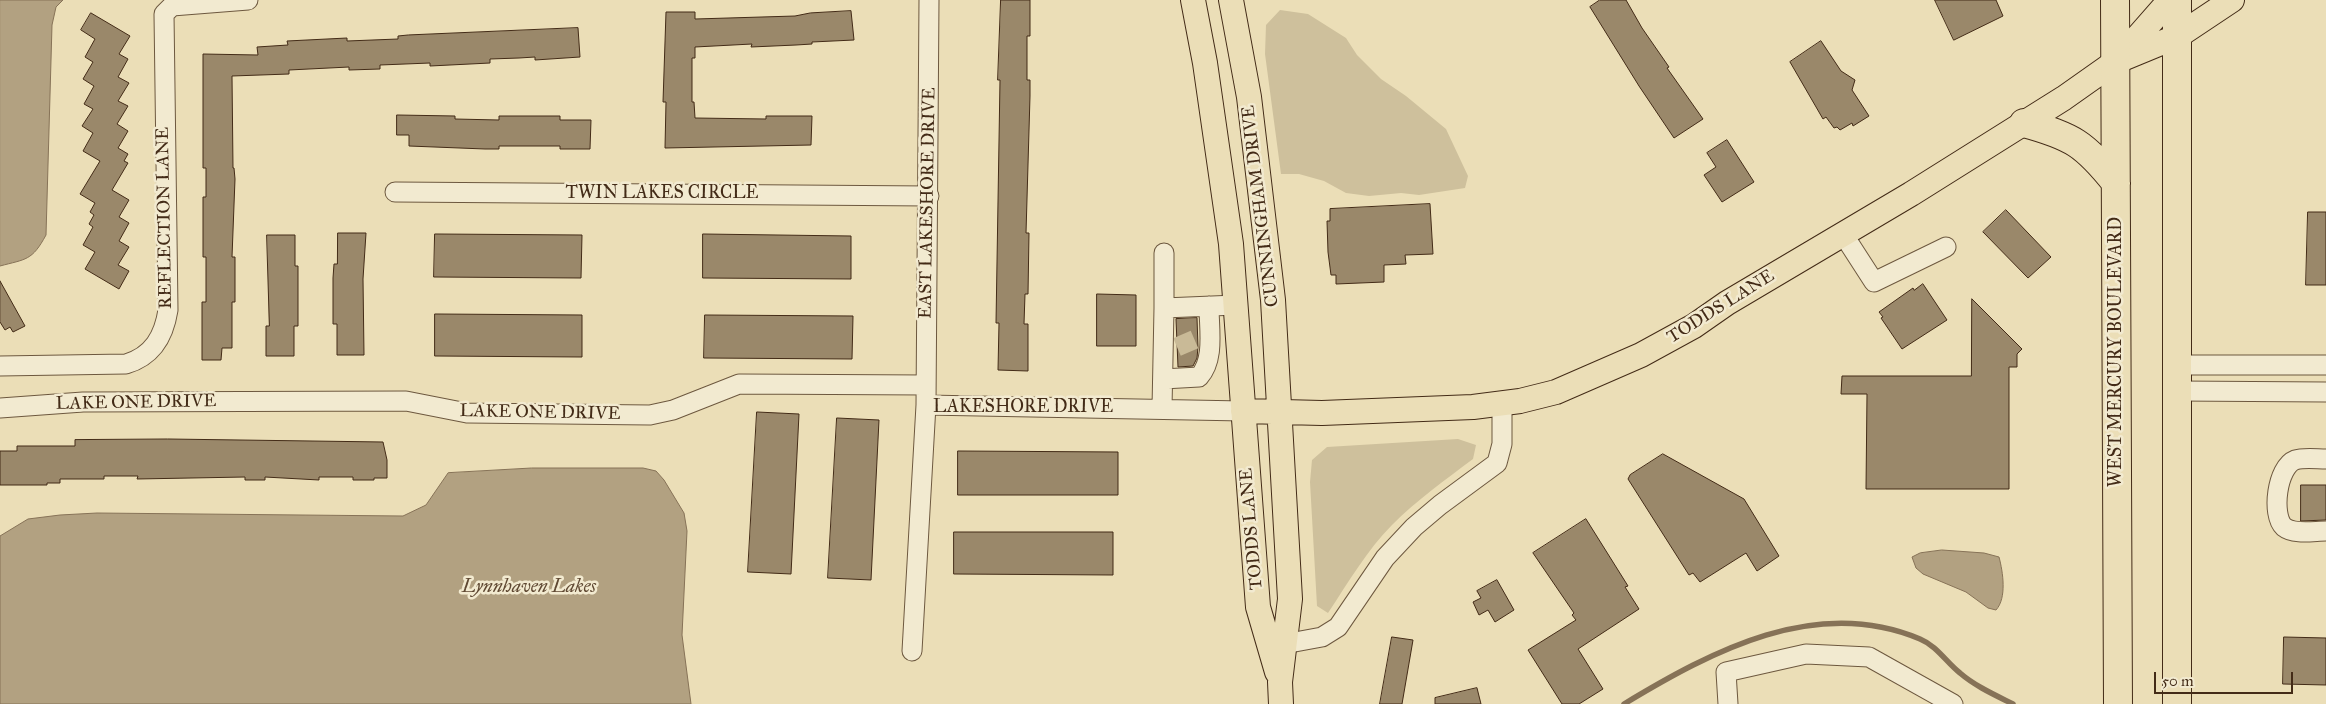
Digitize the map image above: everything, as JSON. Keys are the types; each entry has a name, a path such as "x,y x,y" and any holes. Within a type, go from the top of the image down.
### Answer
{"highway":[{"name":"WEST MERCURY BOULEVARD","path":"2115,0 2118,704"},
{"path":"2177,0 2177,704"},
{"path":"2024,122 2066,136 2090,152 2116,183"}],"main road":[{"name":"CUNNINGHAM DRIVE","path":"1193,0 1222,170 1236,306 1243,410"},
{"name":"CUNNINGHAM DRIVE","path":"1231,0 1248,97 1270,257 1280,413"},
{"path":"2115,62 2170,0"},
{"path":"2115,62 2178,36 2232,0"},
{"name":"TODDS LANE","path":"1280,693 1258,606 1243,410 1280,413 1443,408 1502,404 1556,392 1641,355 1694,326 1728,303 1911,194 2115,62"},
{"name":"TODDS LANE","path":"1280,413 1290,599 1280,693"}],"street":[{"name":"REFLECTION LANE","path":"0,366 126,364 144,356 161,337 168,310 164,14 172,6 248,0"},
{"name":"EAST LAKESHORE DRIVE","path":"926,405 929,0"},
{"name":"TWIN LAKES CIRCLE","path":"395,192 929,196"},
{"path":"1843,234 1874,282 1946,247"},
{"path":"1162,408 1163,379 1170,350 1164,308 1164,253"},
{"path":"1163,379 1199,377 1206,370 1210,357 1204,335 1209,306"},
{"path":"1164,308 1236,306"},
{"path":"2178,378 2326,365"},
{"path":"2178,378 2326,392"},
{"name":"LAKE ONE DRIVE","path":"0,408 83,402 406,401 467,413 650,415 673,410 739,384 926,384"},
{"path":"1284,644 1331,634 1338,627 1385,558 1414,527 1440,505 1497,463 1502,444 1502,404"},
{"name":"LAKESHORE DRIVE","path":"912,651 926,405 1243,410"},
{"path":"2326,459 2294,460 2288,465 2279,484 2278,502 2279,520 2285,527 2292,531 2326,531"},
{"path":"1728,704 1726,672 1806,654 1869,657 1953,704"}],"shaded area":[{"path":"1280,10 1308,14 1346,38 1357,55 1381,79 1406,96 1446,129 1468,176 1465,188 1419,195 1401,193 1369,196 1346,193 1324,181 1299,174 1281,174 1265,54 1266,25"},
{"path":"1458,439 1476,445 1473,459 1421,499 1392,525 1366,556 1328,613 1317,606 1310,482 1312,460 1327,447"}],"water":[{"path":"0,0 63,0 56,7 52,25 46,235 37,250 28,258 0,266"},
{"name":"Lynnhaven Lakes","path":"532,468 643,468 656,471 664,480 684,513 687,531 682,635 691,704 0,704 0,536 28,519 97,513 403,516 426,505 448,473"},
{"path":"1942,550 1984,553 1999,557 2003,577 2003,592 2002,599 1996,610 1988,608 1966,592 1923,574 1916,568 1912,557 1920,553"}],"building":[{"path":"1001,0 1030,0 1030,36 1027,36 1027,80 1030,80 1026,233 1029,233 1028,294 1025,294 1024,324 1028,324 1028,371 998,370 999,323 996,323 1000,80 998,80"},
{"path":"1600,0 1626,0 1642,28 1669,67 1667,68 1703,119 1674,138 1590,7"},
{"path":"1935,0 1996,0 2003,16 1954,40"},
{"path":"851,11 854,40 751,47 752,44 695,47 695,58 692,58 692,102 694,102 695,118 766,119 766,116 812,116 811,145 665,148 666,102 663,102 666,12 695,12 695,19 795,16 810,13"},
{"path":"91,13 130,36 119,54 128,59 118,77 129,83 118,101 128,106 117,124 128,131 118,148 128,154 124,161 128,163 112,190 129,200 119,217 129,223 119,241 129,247 118,265 129,271 119,289 85,269 95,252 83,245 93,227 89,224 94,215 90,212 95,203 80,194 100,161 83,151 93,133 82,126 93,109 84,104 94,86 83,79 93,62 85,57 95,39 81,30"},
{"path":"578,28 580,57 535,60 535,57 490,59 490,63 430,66 430,63 380,65 380,69 349,70 349,67 289,70 289,74 232,76 233,168 235,179 232,257 235,257 235,302 232,302 232,348 222,348 221,360 202,360 202,302 206,302 206,257 203,257 203,197 206,197 206,168 203,168 203,54 258,55 257,47 288,45 287,41 347,38 347,41 398,39 398,36 408,35"},
{"path":"1821,41 1841,71 1855,80 1852,90 1869,116 1853,126 1852,123 1840,130 1837,127 1834,128 1826,117 1823,119 1790,62"},
{"path":"397,115 455,116 455,119 499,120 499,116 560,116 560,120 591,120 590,149 560,149 560,146 499,146 499,149 485,149 409,146 409,135 397,135"},
{"path":"1727,140 1754,182 1722,202 1704,175 1716,167 1707,153"},
{"path":"1430,204 1433,254 1405,255 1406,264 1384,265 1384,282 1336,284 1336,275 1331,275 1328,252 1327,221 1330,221 1330,209"},
{"path":"2006,210 2051,257 2028,278 1983,232"},
{"path":"2308,212 2326,212 2326,285 2306,285"},
{"path":"338,233 366,233 363,279 364,355 337,355 337,324 333,324 333,278 334,264 337,264"},
{"path":"435,234 582,235 581,278 434,277"},
{"path":"703,234 851,236 851,279 703,278"},
{"path":"267,235 295,235 295,266 298,266 298,326 294,326 294,356 266,356 266,326 269,326"},
{"path":"0,281 25,326 13,332 10,327 5,330 0,322"},
{"path":"1923,284 1947,320 1902,349 1879,312 1913,288 1914,290"},
{"path":"1097,294 1136,295 1136,346 1097,346"},
{"path":"1972,299 2022,349 2017,354 2017,367 2009,367 2009,489 1866,489 1867,394 1841,394 1842,376 1971,376"},
{"path":"435,314 582,315 582,357 435,356"},
{"path":"705,315 853,316 852,359 704,358"},
{"path":"1197,318 1197,358 1193,366 1178,367 1176,319"},
{"path":"757,412 799,414 791,574 748,572"},
{"path":"837,418 879,420 871,580 828,578"},
{"path":"168,439 383,442 387,460 387,478 353,480 353,477 319,477 319,480 265,477 265,480 245,480 245,477 137,479 138,476 104,476 104,479 60,479 60,483 47,483 47,485 0,485 0,451 17,451 17,446 75,446 75,440"},
{"path":"958,451 1118,452 1118,495 958,495"},
{"path":"1663,454 1744,499 1779,556 1757,571 1746,553 1700,582 1693,573 1689,575 1628,479 1630,475"},
{"path":"2301,485 2326,485 2326,520 2301,521"},
{"path":"1586,519 1628,586 1625,587 1639,609 1578,649 1603,689 1579,704 1562,704 1528,650 1576,620 1572,615 1574,613 1533,553"},
{"path":"954,532 1113,532 1113,575 954,574"},
{"path":"1497,580 1514,610 1495,622 1488,610 1479,615 1473,602 1481,598 1477,591"},
{"path":"1392,637 1413,640 1402,704 1380,704"},
{"path":"2284,637 2326,638 2326,685 2283,684"},
{"path":"1477,688 1481,704 1435,704 1435,698"}],"waterway":[{"path":"1624,704 1693,665 1766,635 1804,626 1842,623 1881,627 1920,639 1941,654 1966,678 2013,704"}],"tunnel":[{"path":"1177,347 1198,338"}]}
